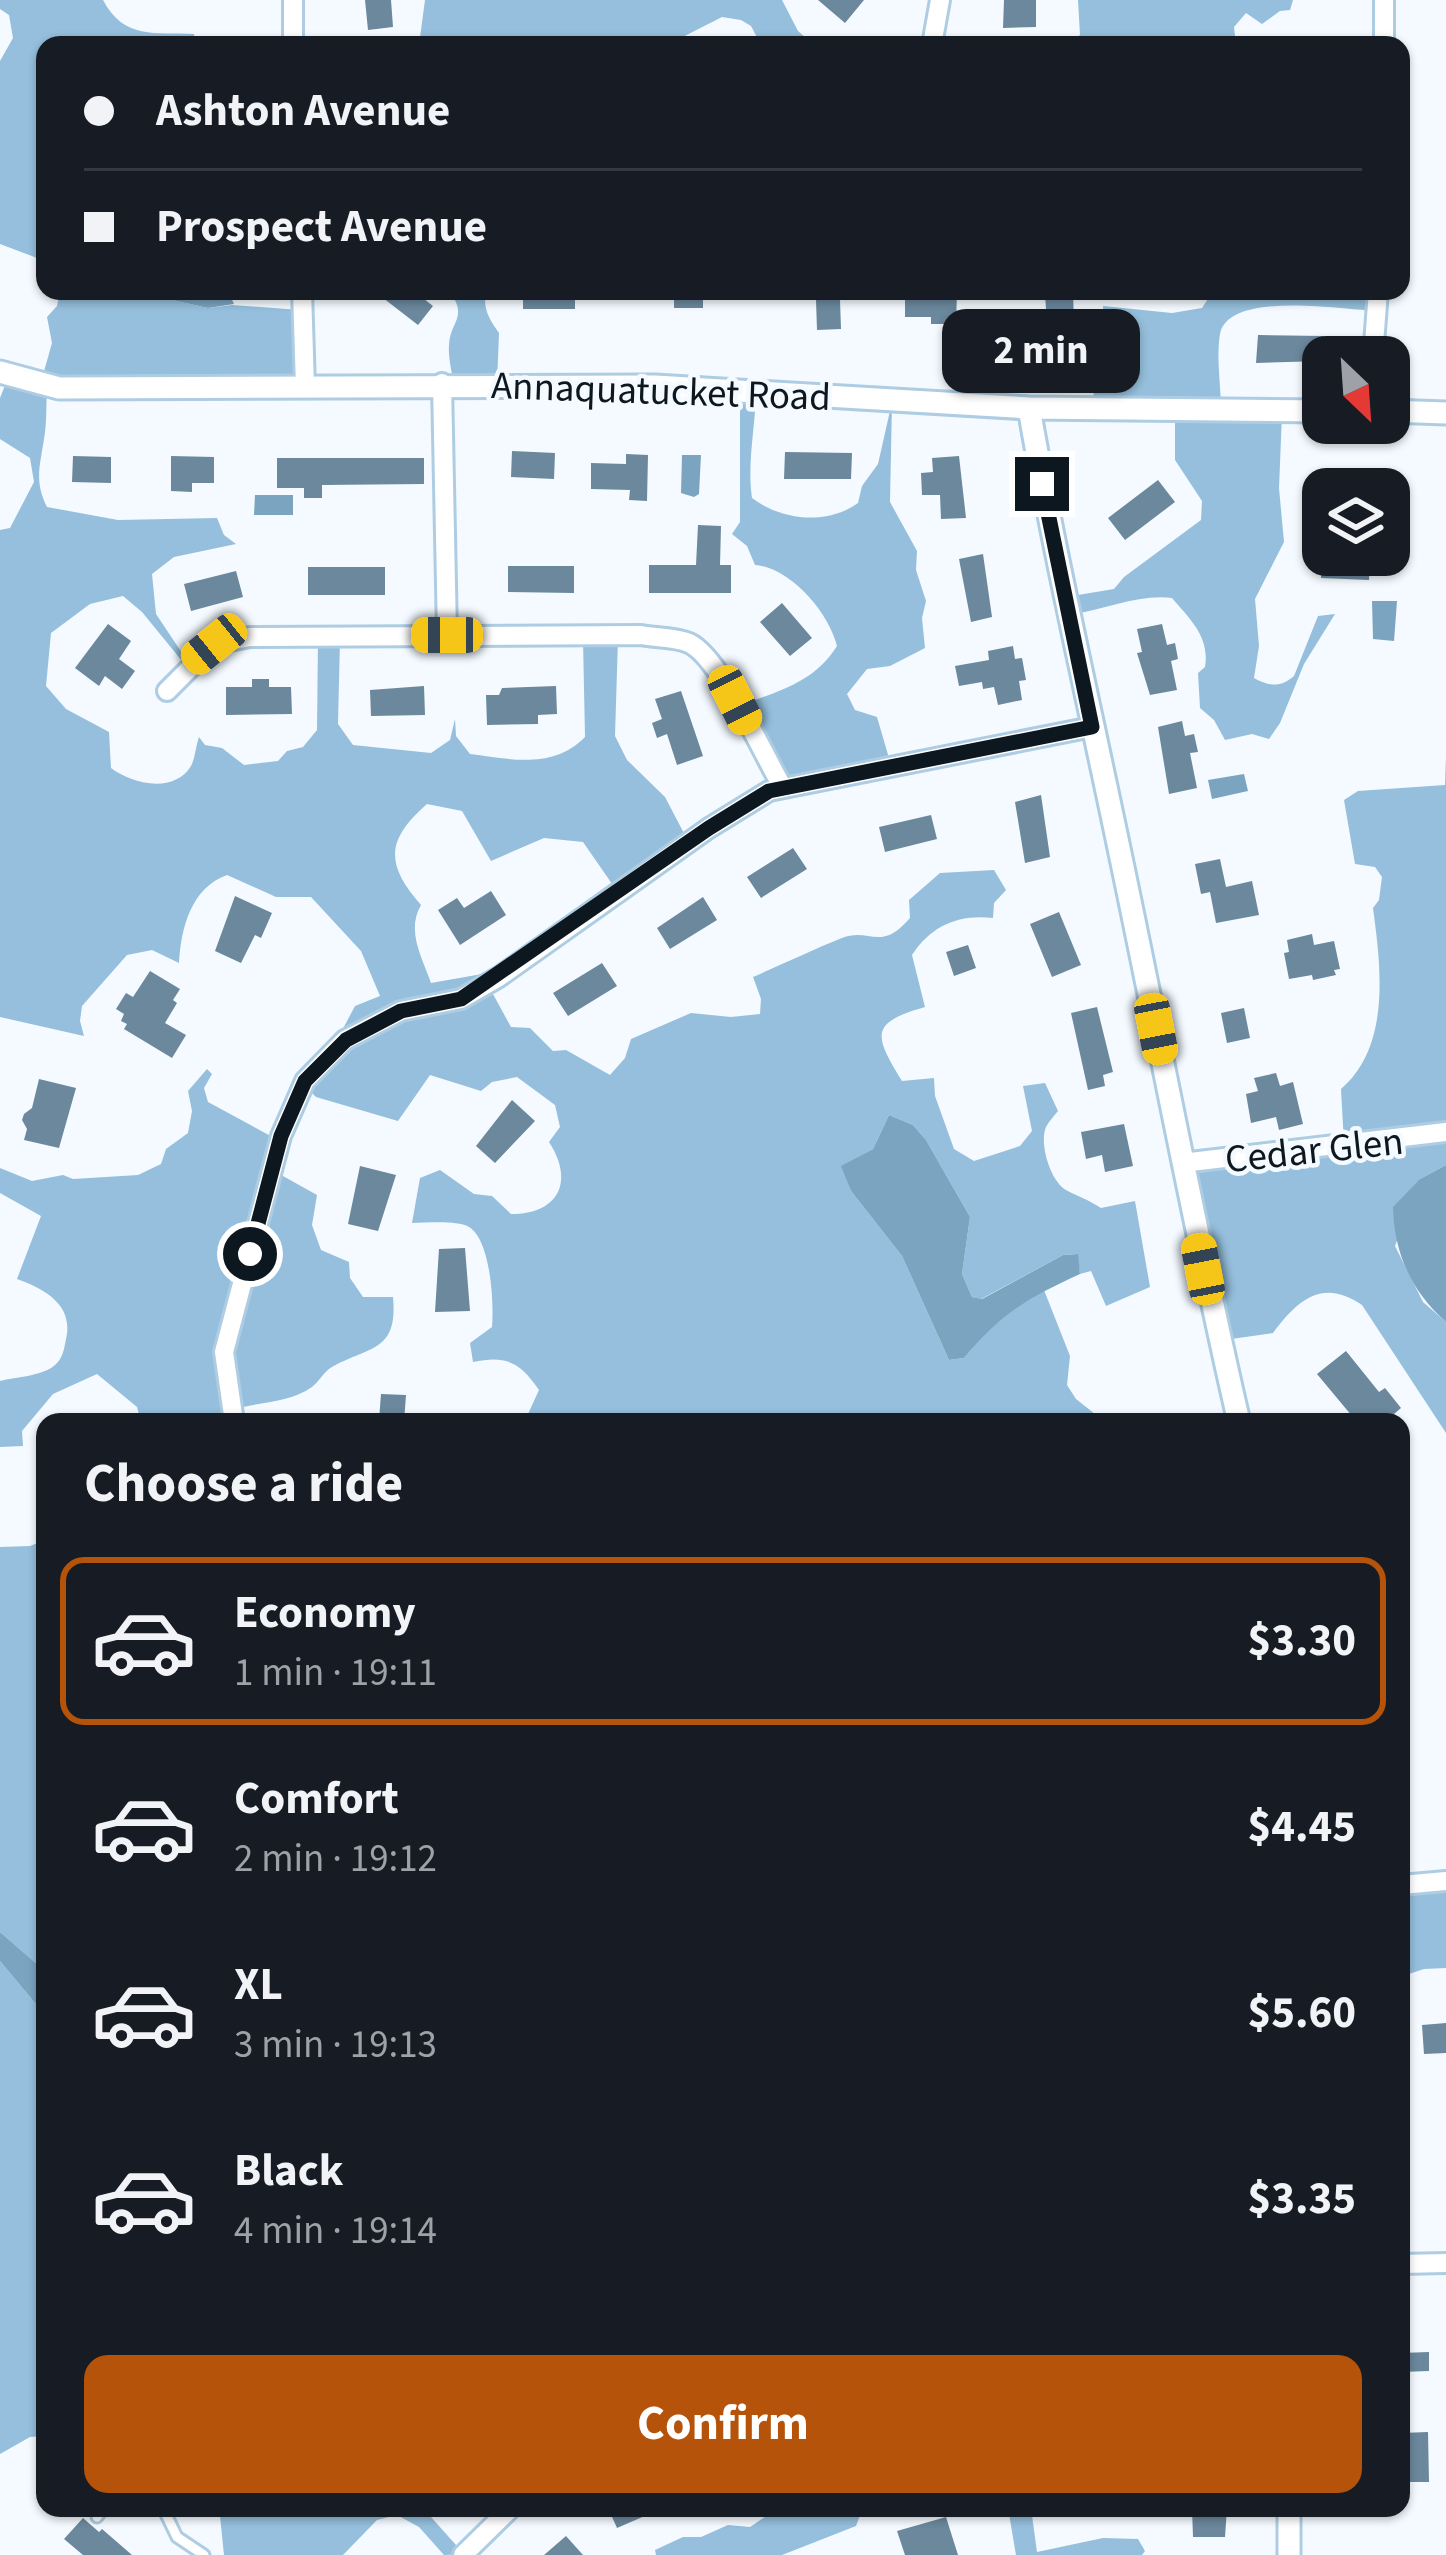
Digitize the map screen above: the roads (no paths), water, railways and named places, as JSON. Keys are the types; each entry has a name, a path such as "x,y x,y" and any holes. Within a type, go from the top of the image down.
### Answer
{"street":[{"path":"293,0 293,36"},
{"path":"934,36 940,0"},
{"path":"1384,0 1384,36"},
{"path":"302,300 305,387"},
{"path":"1375,336 1377,300"},
{"name":"Annaquatucket Road","path":"0,372 59,388 442,383 655,386 1028,408 1302,411"},
{"path":"442,383 447,635"},
{"path":"1028,408 1055,560 1237,1413"},
{"path":"1410,412 1446,413"},
{"path":"167,691 214,644 232,641 641,635 689,643 706,656 783,788"},
{"path":"233,1413 224,1352 281,1136 305,1081 346,1040 401,1011 461,999 769,791 1092,727"},
{"name":"Cedar Glen","path":"1183,1163 1446,1132"},
{"path":"1410,1884 1446,1881"},
{"path":"1410,2264 1446,2263"},
{"path":"463,2555 502,2517"},
{"path":"1289,2517 1289,2555"}],"lane":[{"path":"168,2517 177,2536 204,2555"}]}
